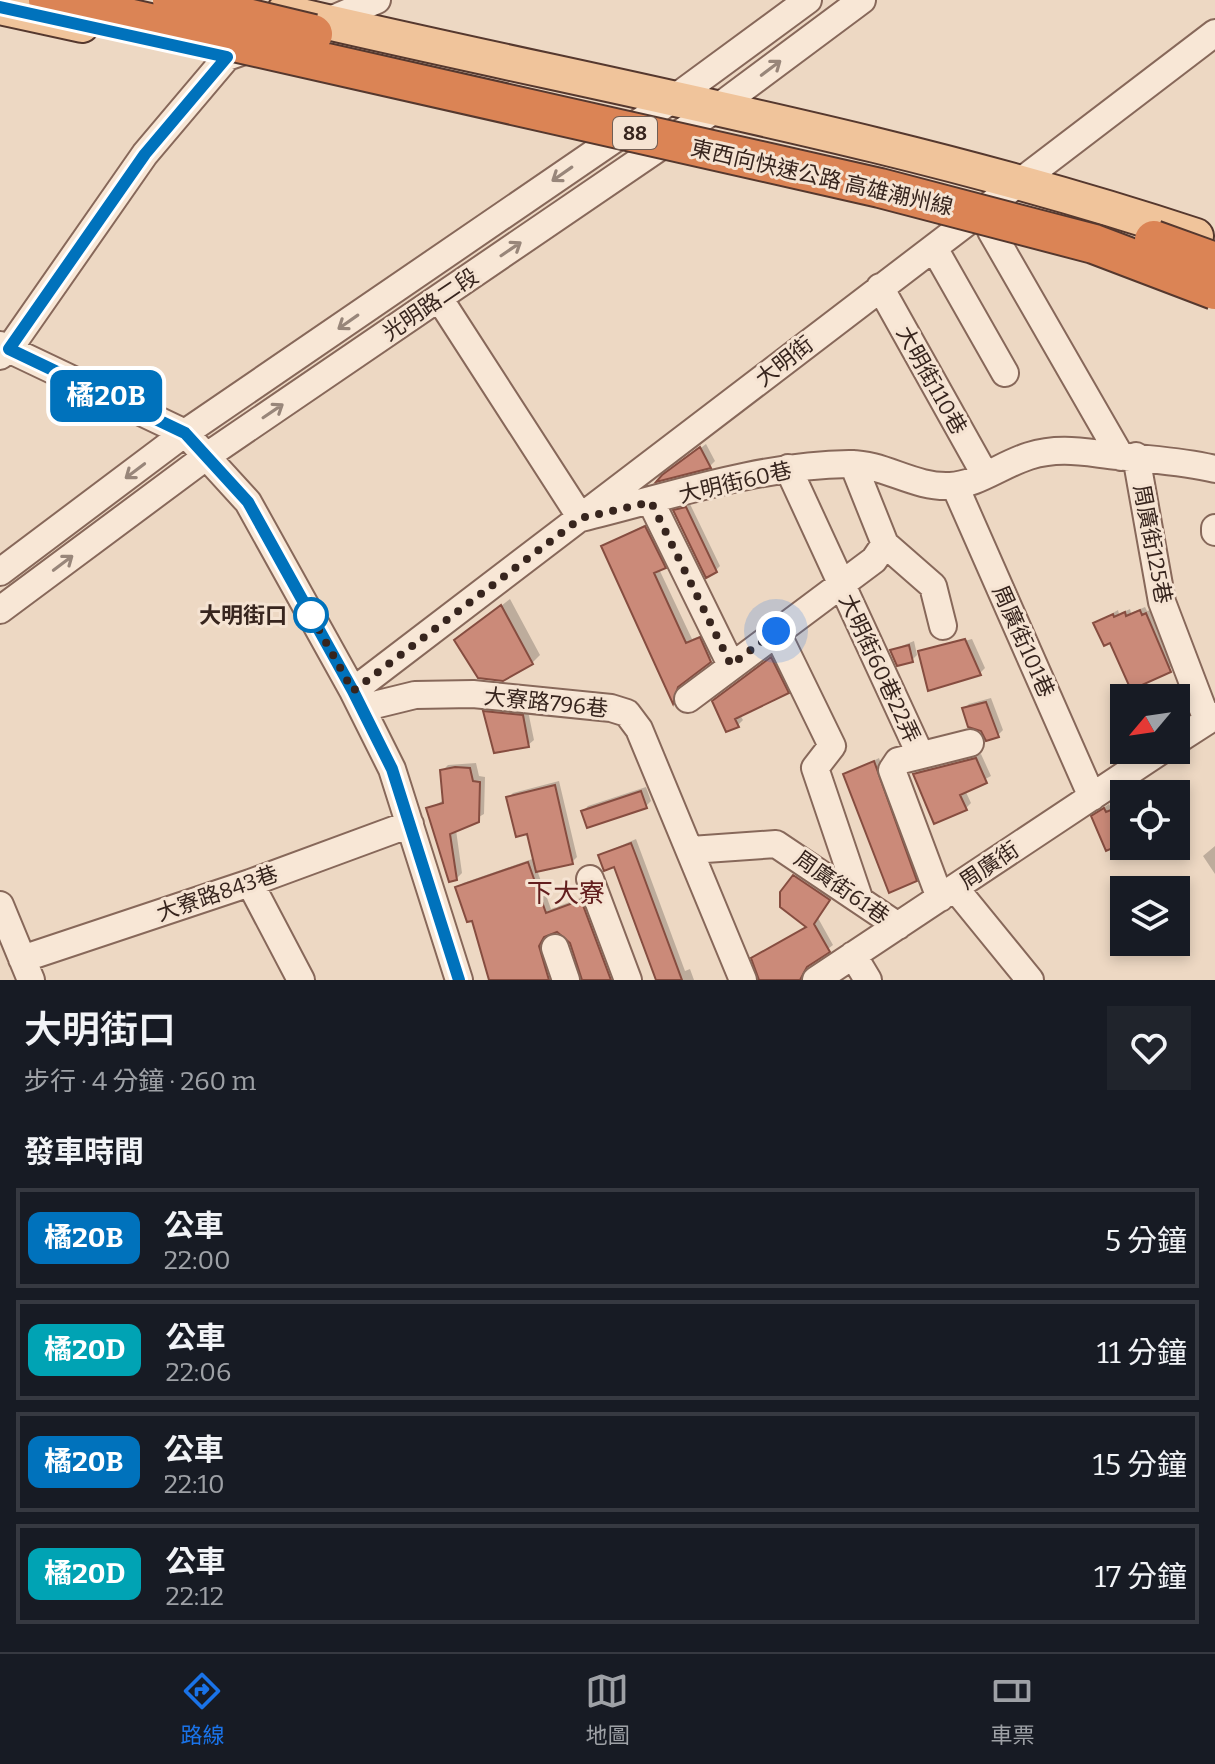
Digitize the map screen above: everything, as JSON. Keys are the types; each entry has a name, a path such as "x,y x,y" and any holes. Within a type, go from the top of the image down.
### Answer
{"highway":[{"name":"東西向快速公路 高雄潮州線","path":"48,0 880,188 1094,244 1215,290"},
{"name":"東西向快速公路 高雄潮州線","path":"172,0 884,163 1099,220 1215,262"}],"main road":[{"path":"235,0 889,146 1215,242"},
{"path":"0,7 877,200 1091,259 1215,305"}],"street":[{"path":"377,0 326,22 227,57 145,154 3,350 185,433 248,502 358,700 392,769 459,980"},
{"name":"光明路二段","path":"0,572 185,433 676,97 808,0"},
{"name":"光明路二段","path":"0,610 207,456 717,108 862,0"},
{"name":"大明街","path":"358,700 581,518 880,287 934,248 979,228 1022,183 1215,33"},
{"path":"979,228 1128,456 1212,468 1215,494"},
{"path":"934,248 1005,373"},
{"name":"大明街110巷","path":"880,287 984,473"},
{"path":"386,295 405,321"},
{"path":"439,298 581,518"},
{"name":"大明街60巷","path":"581,518 788,468 853,464 916,483 955,486 1030,455 1073,448 1128,456"},
{"name":"周廣街125巷","path":"1128,456 1162,602 1211,718"},
{"path":"853,464 885,544 933,586 943,626"},
{"name":"大明街60巷22弄","path":"788,468 920,754"},
{"name":"周廣街101巷","path":"955,486 1092,797"},
{"path":"651,502 731,665"},
{"name":"大明街60巷22弄","path":"688,699 874,560 885,544"},
{"path":"776,631 832,746 815,768 859,898"},
{"name":"大寮路796巷","path":"358,700 473,694 611,708 627,713 639,729 691,850"},
{"path":"1190,732 1211,718"},
{"path":"970,743 898,761 892,770 948,893 1030,980"},
{"name":"周廣街","path":"816,980 1141,764"},
{"name":"大寮路843巷","path":"27,969 410,824"},
{"name":"周廣街61巷","path":"691,850 776,844 898,926"},
{"path":"691,850 743,980"},
{"path":"590,879 628,980"},
{"path":"250,883 301,980"},
{"path":"0,905 27,969"},
{"path":"555,948 566,980"},
{"path":"853,955 868,980"}],"building":[{"path":"700,447 711,468 656,482 662,475"},
{"path":"686,507 717,572 706,578 673,510"},
{"path":"645,526 666,568 654,573 686,643 700,637 711,662 678,687 673,704 601,546"},
{"path":"501,605 533,664 503,681 478,678 454,640"},
{"path":"1140,610 1142,615 1146,613 1171,672 1144,684 1128,684 1110,643 1104,646 1093,623 1113,614 1114,617 1125,612 1126,616"},
{"path":"965,639 981,675 928,691 918,651"},
{"path":"909,645 913,662 897,666 890,650"},
{"path":"771,657 789,693 735,719 739,727 726,732 712,701"},
{"path":"986,702 999,737 986,741 981,731 968,727 962,708"},
{"path":"483,711 523,715 529,747 494,753"},
{"path":"976,758 987,783 960,795 967,810 934,824 913,774"},
{"path":"874,761 917,881 889,893 843,774"},
{"path":"470,768 473,781 480,782 479,822 450,834 457,880 449,882 426,808 443,803 440,770"},
{"path":"555,785 573,864 536,872 527,834 516,837 506,797"},
{"path":"641,791 647,808 587,828 581,811"},
{"path":"1104,808 1106,812 1110,810 1110,849 1106,851 1091,816"},
{"path":"631,843 682,980 656,980 614,867 604,871 598,855"},
{"path":"528,862 546,913 581,900 611,980 582,980 570,943 557,932 544,937 539,946 549,980 489,980 472,921 467,922 455,887"},
{"path":"793,875 830,900 814,924 830,952 807,967 800,980 759,980 751,958 806,927 780,907 780,892"}],"bus line":[{"name":"橘20B","path":"0,7 227,57 145,154 9,349 185,433 248,502 353,691 392,769 459,980"}],"place":[{"name":"大明街口","path":"311,615"}],"district":[{"name":"下大寮","path":"566,893"}],"route":[{"path":"311,615 308,610 353,691 581,518 651,502 731,665 776,631"}]}
